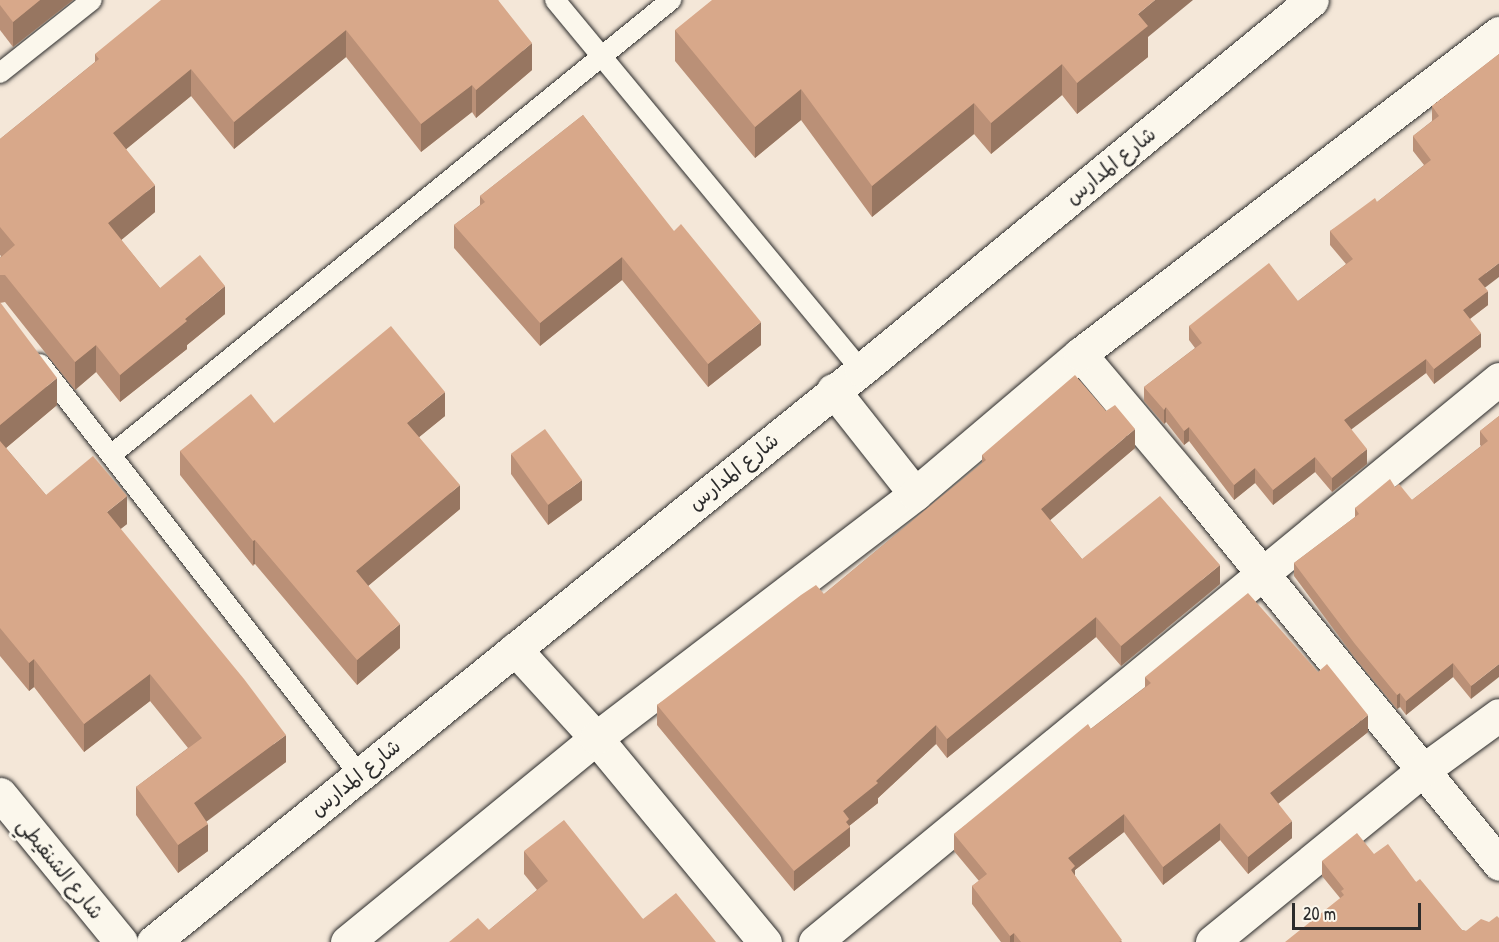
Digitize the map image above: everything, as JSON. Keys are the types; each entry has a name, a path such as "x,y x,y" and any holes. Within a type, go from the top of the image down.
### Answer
{"street":[{"name":"شارع المدارس","path":"153,942 833,390 861,370 1312,0"},
{"path":"347,942 596,738 915,494 1080,354 1499,33"},
{"path":"1080,354 1499,864"},
{"path":"815,942 1499,379"},
{"path":"833,390 915,494"},
{"path":"515,649 596,738 765,942"},
{"path":"1212,942 1422,771 1499,715"},
{"name":"شارع الشنقيطي","path":"0,794 121,942"}],"lane":[{"path":"0,73 92,0"},
{"path":"555,0 861,370"},
{"path":"111,455 671,0"},
{"path":"28,348 359,774"}],"building":[{"path":"0,0 40,0 13,22 0,5"},
{"path":"161,0 498,0 532,43 476,90 472,85 421,124 346,30 234,122 191,69 113,133 155,185 108,223 160,288 200,255 225,286 185,319 187,321 120,375 96,345 75,362 5,275 0,275 0,258 15,245 0,227 0,139 99,59 95,54"},
{"path":"712,0 1155,0 1138,14 1148,26 1077,83 1062,64 991,123 974,103 872,186 801,89 755,127 675,30"},
{"path":"1499,54 1499,263 1478,279 1488,291 1463,310 1481,333 1434,369 1426,359 1344,420 1367,449 1332,478 1315,457 1273,490 1255,468 1234,485 1189,427 1184,431 1166,407 1164,410 1144,387 1202,343 1189,326 1269,263 1298,301 1353,259 1330,231 1375,198 1377,202 1431,160 1413,136 1439,116 1432,106"},
{"path":"583,115 674,231 681,224 761,322 708,364 622,257 540,323 454,225 485,202 480,196"},
{"path":"0,302 57,378 0,425"},
{"path":"391,326 445,392 407,423 460,485 356,571 400,624 357,660 255,540 253,541 180,451 251,394 274,423"},
{"path":"1075,375 1106,411 1115,405 1135,429 1041,509 1082,559 1160,496 1220,565 1121,646 1096,617 947,739 936,725 876,781 878,783 843,811 849,819 846,822 850,827 794,871 657,705 816,585 824,594 986,460 982,455"},
{"path":"1499,416 1499,664 1471,686 1453,663 1406,701 1400,693 1397,695 1355,644 1294,563 1359,514 1355,508 1390,479 1395,487 1399,484 1412,500 1488,441 1480,431"},
{"path":"545,429 582,480 548,505 511,454"},
{"path":"0,441 46,495 93,456 127,496 107,512 244,679 286,735 194,803 208,824 178,845 136,787 202,738 150,674 84,724 34,659 29,663 0,628"},
{"path":"1248,593 1318,672 1327,664 1368,715 1270,793 1292,821 1248,857 1220,823 1163,867 1124,814 1068,858 1075,866 1071,870 1122,940 1119,942 1021,942 1014,933 1010,936 972,886 987,874 954,834 1088,724 1091,729 1151,683 1145,677"},
{"path":"564,820 643,919 676,893 716,942 449,942 478,918 489,930 548,881 524,851"},
{"path":"1357,833 1374,854 1388,844 1416,882 1420,879 1462,930 1466,931 1481,919 1489,922 1497,916 1499,918 1499,942 1285,942 1344,895 1341,891 1344,889 1322,861"}]}
